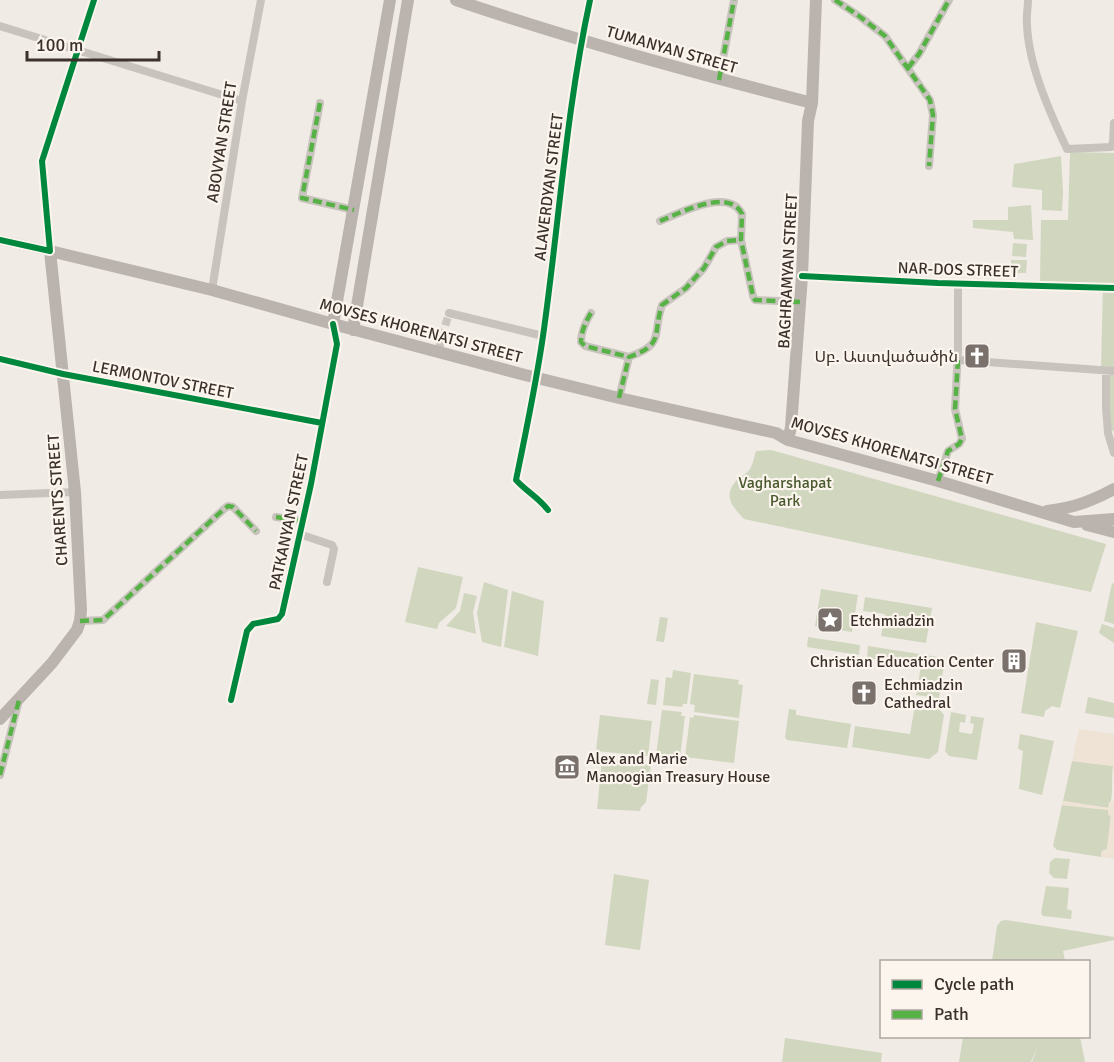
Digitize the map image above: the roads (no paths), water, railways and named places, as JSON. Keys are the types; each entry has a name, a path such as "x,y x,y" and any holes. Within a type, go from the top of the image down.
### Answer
{"main road":[{"name":"PATKANYAN STREET","path":"333,324 390,0"},
{"path":"353,330 408,0"},
{"name":"TUMANYAN STREET","path":"456,0 473,3 581,40 719,80 812,103"},
{"name":"BAGHRAMYAN STREET","path":"788,440 791,427 802,276 808,121 812,103 816,0"},
{"name":"MOVSES KHORENATSI STREET","path":"50,250 212,290 536,378 776,433 788,440 938,481 1074,522 1114,519"},
{"name":"CHARENTS STREET","path":"50,250 75,492 80,621"},
{"name":"MOVSES KHORENATSI STREET","path":"1040,511 1063,509 1094,500 1114,489"},
{"path":"1074,522 1114,532"},
{"path":"0,719 52,663 77,630 80,621"}],"street":[{"path":"50,250 42,161 94,0"},
{"name":"ABOVYAN STREET","path":"212,290 242,101 261,0"},
{"name":"ALAVERDYAN STREET","path":"548,510 540,499 516,480 543,336 581,40 590,0"},
{"path":"719,80 734,0"},
{"path":"836,0 885,36 930,100 933,115 929,166"},
{"path":"908,68 919,54 949,0"},
{"path":"1029,0 1026,22 1030,54 1052,119 1067,149 1111,147 1114,123"},
{"path":"0,26 242,101"},
{"path":"320,104 302,198 354,210"},
{"path":"660,221 699,206 721,202 733,204 742,214 741,240 753,296 756,300 800,302"},
{"name":"MOVSES KHORENATSI STREET","path":"0,240 50,250"},
{"path":"591,313 581,337 581,342 585,346 629,357 642,352 650,348 655,341 662,305 686,288 704,268 716,247 727,241 741,240"},
{"name":"NAR-DOS STREET","path":"802,276 1114,288"},
{"path":"938,481 948,451 959,444 962,439 955,409 958,283"},
{"path":"449,313 543,336"},
{"name":"PATKANYAN STREET","path":"231,700 247,631 253,624 278,620 282,614 303,521 337,344 333,324"},
{"path":"337,344 353,330"},
{"path":"438,353 442,337"},
{"path":"619,398 629,357"},
{"name":"LERMONTOV STREET","path":"0,359 63,374 322,423"},
{"path":"957,360 1110,371 1106,408 1108,433 1114,453"},
{"path":"0,495 75,492"},
{"path":"80,621 103,620 228,506 233,507 256,531"},
{"path":"276,517 303,521"},
{"path":"300,534 332,545 334,549 327,582"},
{"path":"0,774 19,700"}],"tunnel":[{"path":"442,337 449,313"}],"place":[{"name":"Սբ. Աստվածածին","path":"977,356"},
{"name":"Etchmiadzin","path":"830,620"},
{"name":"Christian Education Center","path":"1014,661"},
{"name":"Echmiadzin Cathedral","path":"864,693"},
{"name":"Alex and Marie Manoogian Treasury House","path":"567,767"}],"park label":[{"name":"Vagharshapat Park","path":"785,491"}]}
